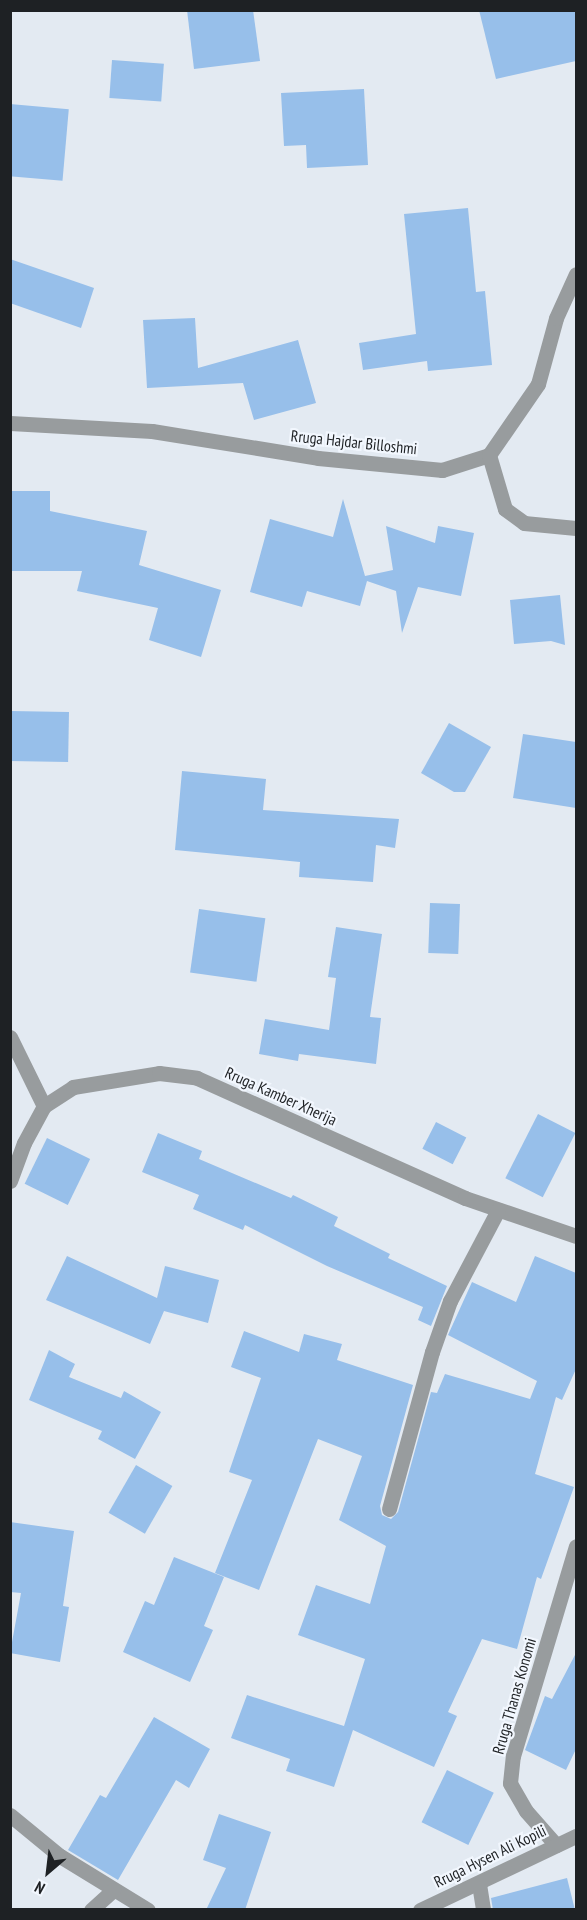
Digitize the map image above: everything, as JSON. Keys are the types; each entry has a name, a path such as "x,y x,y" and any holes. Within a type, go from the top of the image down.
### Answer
{"street":[{"path":"576,274 556,318 538,384 489,455 505,509 524,523 576,528"},
{"name":"Rruga Hajdar Billoshmi","path":"10,423 152,431 318,458 442,470 489,455"},
{"path":"10,1037 44,1106"},
{"name":"Rruga Kamber Xherija","path":"10,1181 24,1143 44,1106 73,1087 159,1073 197,1078 498,1210 576,1236"},
{"path":"389,1509 432,1352 450,1301 498,1210"},
{"name":"Rruga Thanas Konomi","path":"556,1845 526,1812 510,1783 513,1756 576,1546"},
{"path":"10,1815 60,1856 148,1910"},
{"name":"Rruga Hysen Ali Kopili","path":"420,1910 576,1836"},
{"path":"479,1884 483,1910"},
{"path":"91,1910 113,1890"}],"building":[{"path":"187,10 253,10 260,61 194,69"},
{"path":"479,10 576,10 576,61 496,79"},
{"path":"112,60 164,64 161,102 109,98"},
{"path":"364,89 368,165 307,168 306,145 284,146 281,93"},
{"path":"10,104 69,109 63,181 10,176"},
{"path":"468,208 476,292 485,291 492,365 428,371 427,361 363,370 359,343 416,334 404,214"},
{"path":"10,259 94,288 81,328 10,303"},
{"path":"195,318 198,368 298,340 316,403 254,420 243,383 147,388 143,320"},
{"path":"10,491 50,491 50,511 147,531 139,565 221,590 201,657 149,640 158,608 77,591 82,571 10,571"},
{"path":"343,499 365,576 393,570 386,526 435,543 438,526 474,533 461,596 418,587 402,633 396,591 367,581 360,606 307,591 302,607 250,592 270,519 333,537"},
{"path":"560,595 565,645 551,641 514,644 510,600"},
{"path":"10,711 69,712 68,762 10,761"},
{"path":"449,723 491,747 465,792 454,792 421,773"},
{"path":"523,734 576,742 576,808 513,798"},
{"path":"182,771 266,779 263,810 399,819 395,848 376,845 373,882 299,877 300,862 175,850"},
{"path":"430,903 460,904 458,954 428,953"},
{"path":"199,909 265,918 256,982 190,972"},
{"path":"336,927 382,934 370,1017 381,1018 376,1064 299,1054 298,1061 259,1054 265,1019 329,1030 336,978 328,977"},
{"path":"538,1114 575,1133 543,1197 505,1178"},
{"path":"436,1122 466,1137 453,1164 422,1149"},
{"path":"158,1133 202,1151 199,1159 291,1198 293,1195 338,1217 334,1226 390,1254 388,1258 447,1286 431,1326 418,1320 423,1307 327,1266 245,1225 243,1230 193,1209 199,1195 142,1172"},
{"path":"47,1138 90,1159 68,1205 25,1184"},
{"path":"67,1256 157,1298 165,1266 219,1280 208,1323 164,1311 150,1344 46,1300"},
{"path":"535,1256 576,1273 576,1369 562,1400 556,1397 535,1474 574,1487 541,1579 537,1577 517,1649 482,1639 448,1712 457,1716 434,1767 353,1730 334,1787 286,1771 290,1759 231,1738 247,1695 344,1726 365,1659 298,1635 316,1585 370,1604 386,1546 339,1520 362,1456 318,1439 259,1590 215,1573 252,1480 229,1472 261,1378 231,1367 244,1331 299,1352 304,1334 342,1344 337,1360 413,1385 380,1506 382,1515 391,1519 398,1512 431,1392 437,1393 445,1374 530,1399 537,1381 448,1335 472,1282 516,1302"},
{"path":"49,1350 75,1364 69,1377 121,1398 124,1391 161,1412 135,1459 98,1439 102,1431 29,1400"},
{"path":"136,1465 172,1486 145,1534 108,1513"},
{"path":"10,1522 74,1531 63,1606 69,1607 60,1662 10,1653 21,1593 10,1592"},
{"path":"174,1557 224,1577 204,1626 213,1630 190,1682 123,1652 145,1601 154,1605"},
{"path":"576,1653 576,1749 566,1770 525,1750 545,1696 552,1699"},
{"path":"154,1717 210,1749 189,1788 176,1780 118,1880 68,1850 100,1795 106,1798"},
{"path":"447,1770 494,1793 468,1845 422,1822"},
{"path":"219,1814 271,1832 245,1910 206,1910 226,1868 203,1860"},
{"path":"567,1878 575,1910 493,1910 491,1898"}]}
